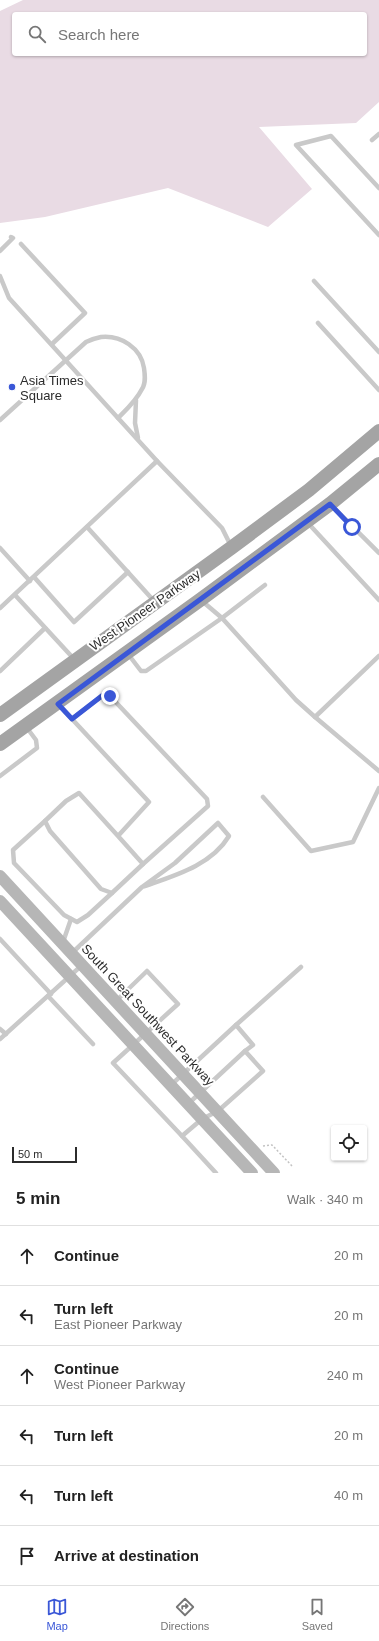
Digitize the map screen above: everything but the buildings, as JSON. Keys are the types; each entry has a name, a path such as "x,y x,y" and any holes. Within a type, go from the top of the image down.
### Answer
{"main road":[{"name":"West Pioneer Parkway","path":"0,715 187,581 290,504 379,431"},
{"name":"West Pioneer Parkway","path":"0,744 58,704 330,504 379,464"},
{"path":"187,581 200,600"},
{"name":"South Great Southwest Parkway","path":"0,876 274,1173"},
{"path":"0,901 252,1173"}],"lane":[{"path":"372,140 379,134"},
{"path":"379,188 331,136 296,145 379,235"},
{"path":"0,251 13,238 11,237"},
{"path":"21,244 85,313 52,344"},
{"path":"0,276 9,298 157,461 222,528 231,548"},
{"path":"314,281 379,352"},
{"path":"318,323 379,390"},
{"path":"0,420 86,342 100,337 111,337 127,342 137,351 143,363 145,377 143,388 118,418"},
{"path":"136,398 135,423 138,440"},
{"path":"0,608 157,461"},
{"path":"330,504 379,553"},
{"path":"306,521 379,600"},
{"path":"87,527 156,602"},
{"path":"0,548 30,581"},
{"path":"34,577 74,622 128,572"},
{"path":"127,653 141,671 146,671 222,618 265,585"},
{"path":"15,595 75,660"},
{"path":"200,600 222,618 306,711 379,771"},
{"path":"0,671 45,628"},
{"path":"315,717 379,656"},
{"path":"72,719 103,695 110,696 207,799 208,806 88,915 77,922 64,915 14,863 13,850 66,801 79,793 144,864"},
{"path":"58,704 149,802 118,836"},
{"path":"0,776 36,748 36,740 26,726"},
{"path":"264,797 311,851 353,842 379,788"},
{"path":"45,821 50,831 101,889 112,893"},
{"path":"72,953 142,887 175,863 218,823 229,836 226,841 202,864 142,887"},
{"path":"62,943 71,919"},
{"path":"0,938 93,1044"},
{"path":"0,1040 82,965"},
{"path":"171,1085 301,967"},
{"path":"116,1001 148,972 178,1004 113,1063 216,1173"},
{"path":"188,1104 253,1045 236,1025"},
{"path":"0,1029 6,1034"},
{"path":"182,1136 202,1118 218,1111 263,1071 245,1052"}],"path":[{"path":"258,1143 262,1146 272,1146 293,1166"}],"shaded area":[{"path":"23,0 379,0 379,102 356,123 259,127 312,189 268,227 168,188 45,217 0,223 0,11"}],"place":[{"name":"Asia Times Square","path":"12,387"}],"route":[{"path":"110,696 103,695 72,719 58,704 330,504 352,527"}]}
